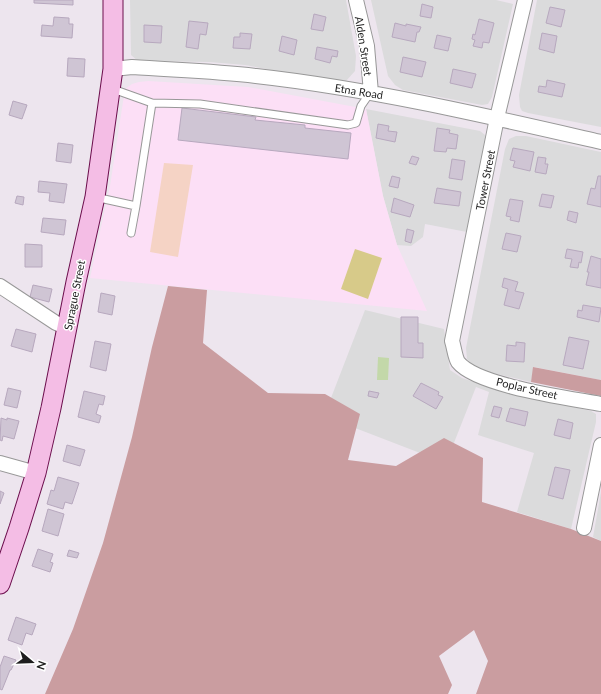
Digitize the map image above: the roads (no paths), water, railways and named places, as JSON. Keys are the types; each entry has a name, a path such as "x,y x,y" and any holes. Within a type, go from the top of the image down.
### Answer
{"main road":[{"name":"Sprague Street","path":"0,584 36,473 95,196 111,78 113,0"}],"street":[{"name":"Alden Street","path":"356,0 367,46 371,93"},
{"name":"Tower Street","path":"457,361 452,341 497,118 525,0"},
{"name":"Etna Road","path":"111,78 132,67 256,76 371,93 497,118 601,142"},
{"path":"0,286 56,323 67,328"},
{"name":"Poplar Street","path":"457,361 468,370 498,384 601,404"},
{"path":"584,528 601,445"},
{"path":"0,463 36,473"}],"lane":[{"path":"111,78 152,103 200,104 348,126 356,122 361,106 371,93"},
{"path":"131,233 152,103"},
{"path":"95,196 136,206"}]}
